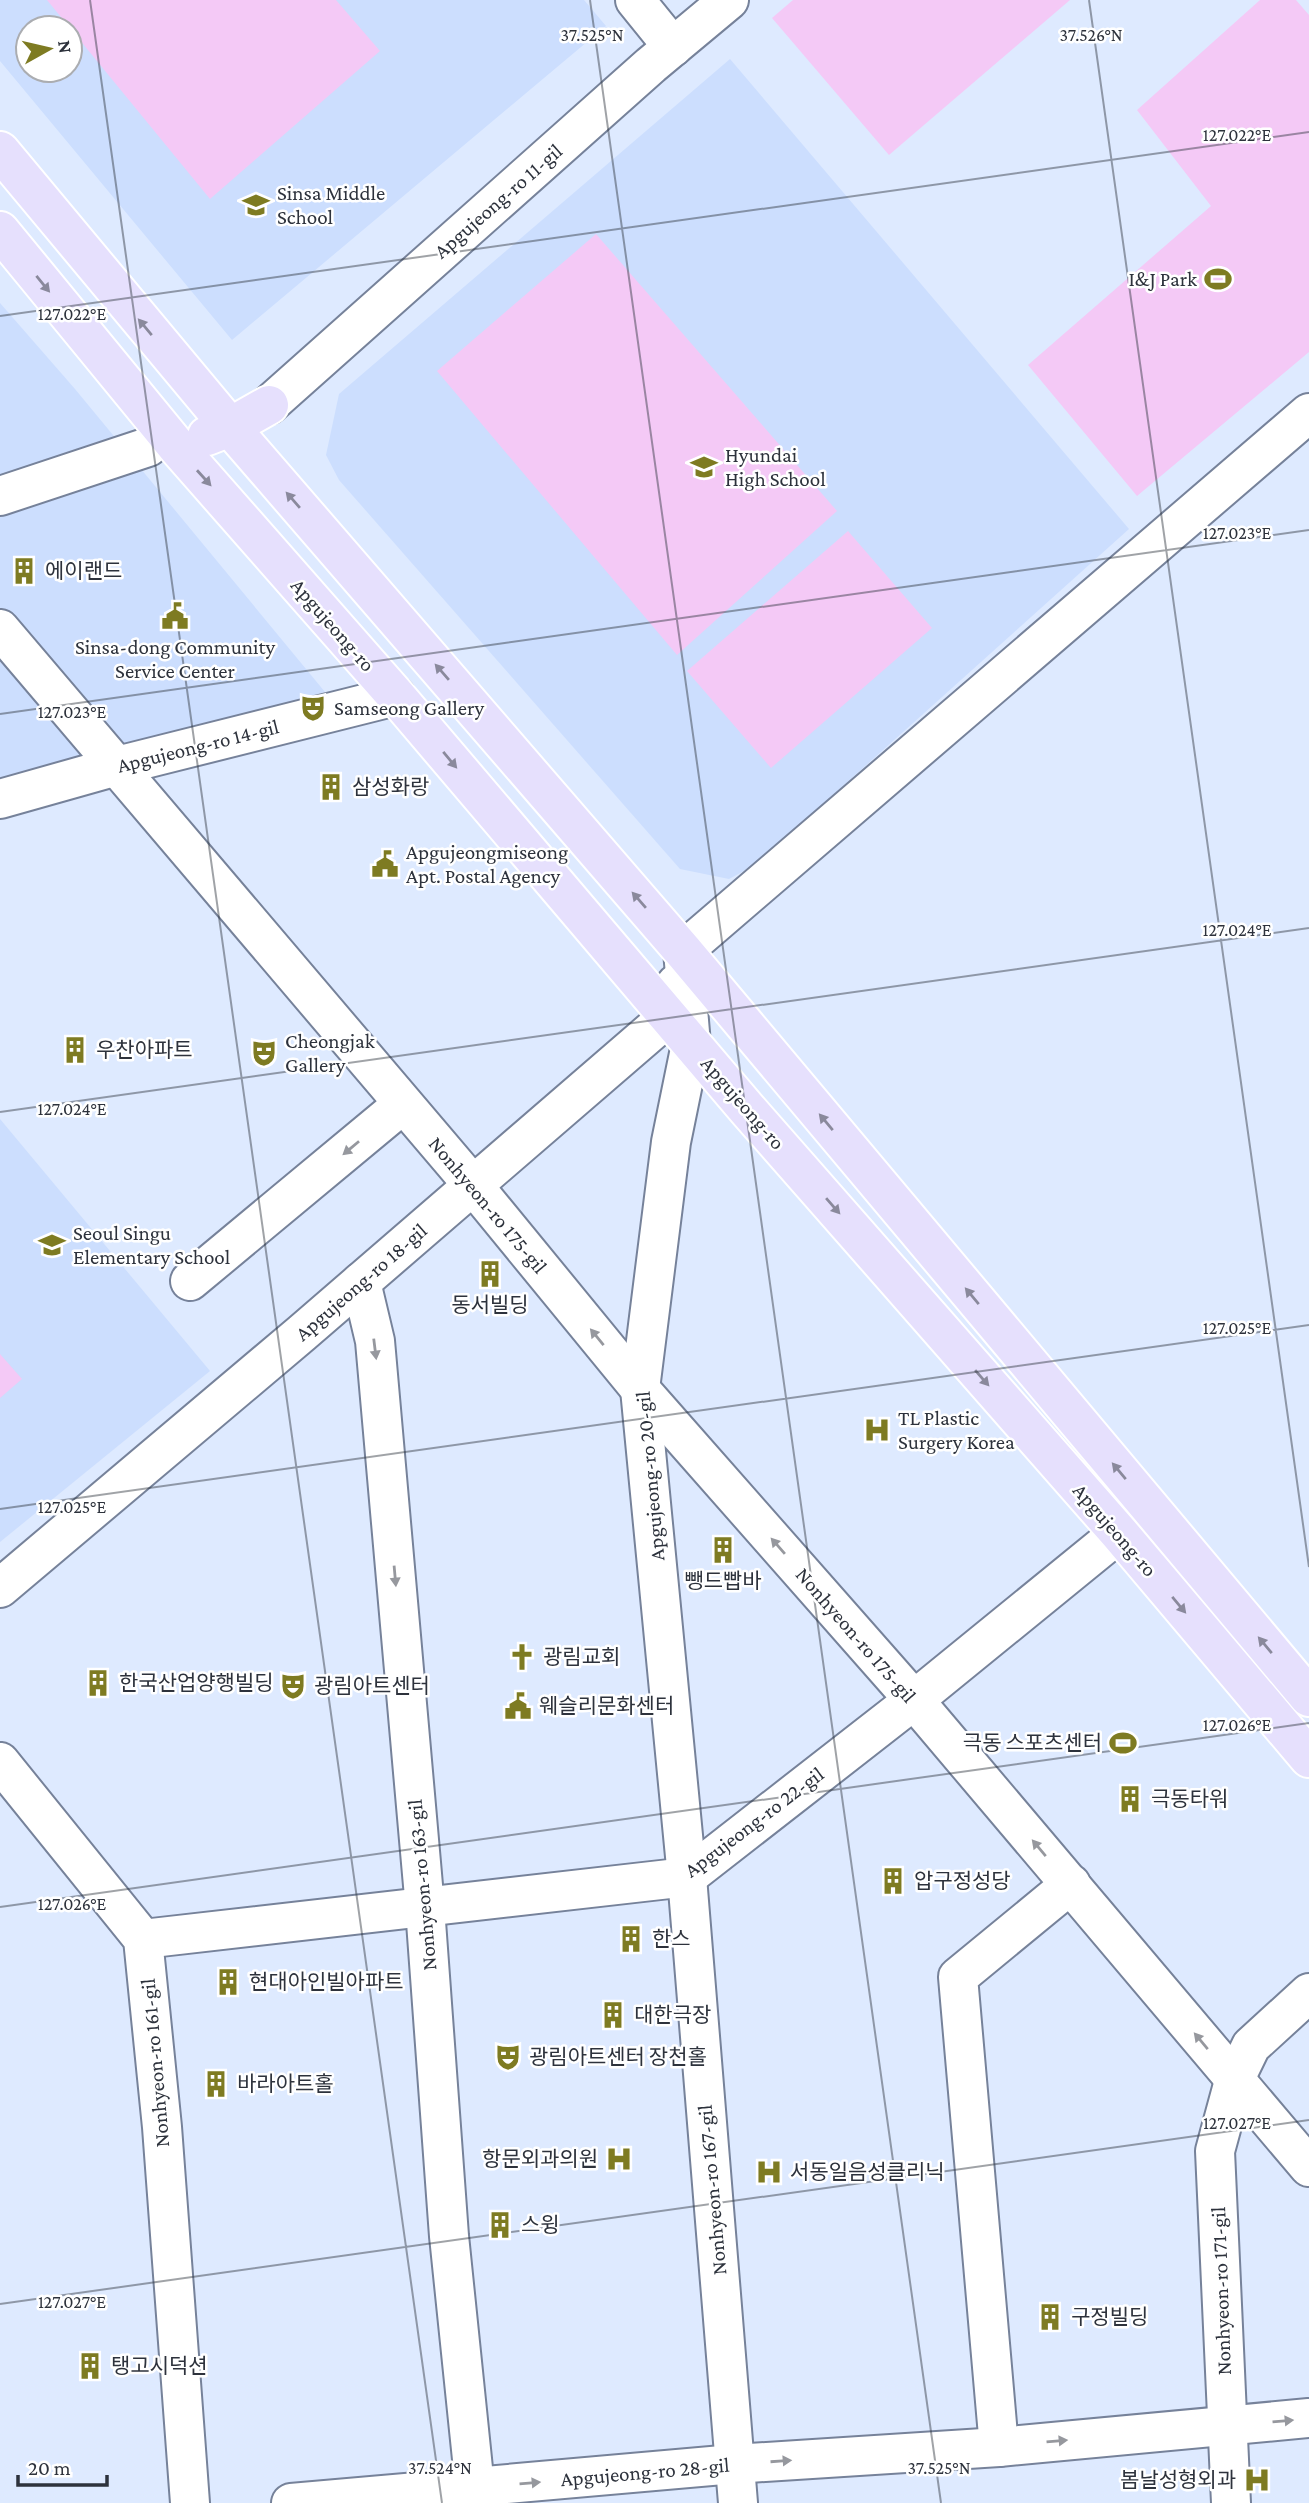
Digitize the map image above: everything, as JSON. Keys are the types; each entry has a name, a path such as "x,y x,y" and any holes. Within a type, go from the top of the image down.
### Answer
{"main road":[{"name":"Apgujeong-ro","path":"0,151 230,427 683,951 1309,1697"},
{"name":"Apgujeong-ro","path":"0,231 163,448 396,696 680,1030 1119,1533 1309,1758"},
{"path":"163,448 230,427 269,405"}],"street":[{"path":"635,0 673,47"},
{"name":"Apgujeong-ro 11-gil","path":"269,405 729,0"},
{"path":"683,951 1309,413"},
{"path":"0,496 163,448"},
{"name":"Nonhyeon-ro 175-gil","path":"0,629 472,1184 640,1389 914,1700 1309,2167"},
{"name":"Apgujeong-ro 14-gil","path":"0,799 117,765 396,696"},
{"name":"Apgujeong-ro 20-gil","path":"683,951 671,1142 640,1389 687,1877"},
{"name":"Apgujeong-ro 18-gil","path":"0,1588 361,1282 472,1184 680,1030"},
{"path":"190,1281 403,1104"},
{"name":"Nonhyeon-ro 163-gil","path":"361,1282 375,1341 425,1908 448,2222 475,2488"},
{"name":"Apgujeong-ro 22-gil","path":"143,1939 687,1877 914,1700 1119,1533"},
{"path":"0,1762 143,1939"},
{"name":"Nonhyeon-ro 167-gil","path":"687,1877 738,2503"},
{"path":"999,2447 958,1977 1070,1884"},
{"name":"Nonhyeon-ro 161-gil","path":"143,1939 162,2127 190,2503"},
{"name":"Nonhyeon-ro 171-gil","path":"1231,2503 1215,2151 1234,2081 1251,2046 1309,1993"},
{"name":"Apgujeong-ro 28-gil","path":"291,2503 333,2502 734,2464 999,2447 1309,2418"}],"shaded area":[{"name":"Sinsa Middle School","path":"0,0 584,0 606,26 232,340 19,84 84,84 84,14 14,14 14,78 0,61"},
{"path":"47,0 336,0 380,51 210,199 84,45 84,14 58,14"},
{"path":"793,0 1070,0 889,155 772,18"},
{"name":"I&J Park","path":"1260,0 1296,0 1309,15 1309,352 1137,496 1028,365 1211,206 1137,110"},
{"name":"Hyundai High School","path":"730,59 1129,529 755,865 729,879 680,869 339,480 326,455 339,394"},
{"path":"596,234 837,511 677,655 437,371"},
{"path":"0,303 75,389 325,692 0,781"},
{"path":"848,531 932,628 771,768 687,671"},
{"name":"Seoul Singu Elementary School","path":"0,1119 210,1371 0,1542"},
{"path":"0,1354 22,1379 0,1398"}],"place":[{"name":"Sinsa Middle School","path":"256,205"},
{"name":"I&J Park","path":"1218,279"},
{"name":"Hyundai High School","path":"704,467"},
{"name":"에이랜드","path":"24,571"},
{"name":"Sinsa-dong Community Service Center","path":"175,616"},
{"name":"Samseong Gallery","path":"313,708"},
{"name":"삼성화랑","path":"331,787"},
{"name":"Apgujeongmiseong Apt. Postal Agency","path":"385,864"},
{"name":"우찬아파트","path":"75,1050"},
{"name":"Cheongjak Gallery","path":"264,1053"},
{"name":"Seoul Singu Elementary School","path":"52,1245"},
{"name":"동서빌딩","path":"490,1274"},
{"name":"TL Plastic Surgery Korea","path":"877,1430"},
{"name":"뺑드빱바","path":"723,1550"},
{"name":"광림교회","path":"522,1657"},
{"name":"한국산업양행빌딩","path":"98,1683"},
{"name":"광림아트센터","path":"293,1686"},
{"name":"웨슬리문화센터","path":"518,1706"},
{"name":"극동 스포츠센터","path":"1123,1743"},
{"name":"극동타워","path":"1130,1799"},
{"name":"압구정성당","path":"893,1881"},
{"name":"한스","path":"631,1939"},
{"name":"현대아인빌아파트","path":"228,1982"},
{"name":"대한극장","path":"613,2015"},
{"name":"광림아트센터 장천홀","path":"508,2057"},
{"name":"바라아트홀","path":"216,2084"},
{"name":"항문외과의원","path":"619,2159"},
{"name":"서동일음성클리닉","path":"769,2172"},
{"name":"스윙","path":"500,2225"},
{"name":"구정빌딩","path":"1050,2317"},
{"name":"탱고시덕션","path":"90,2366"},
{"name":"봄날성형외과","path":"1257,2480"}]}
